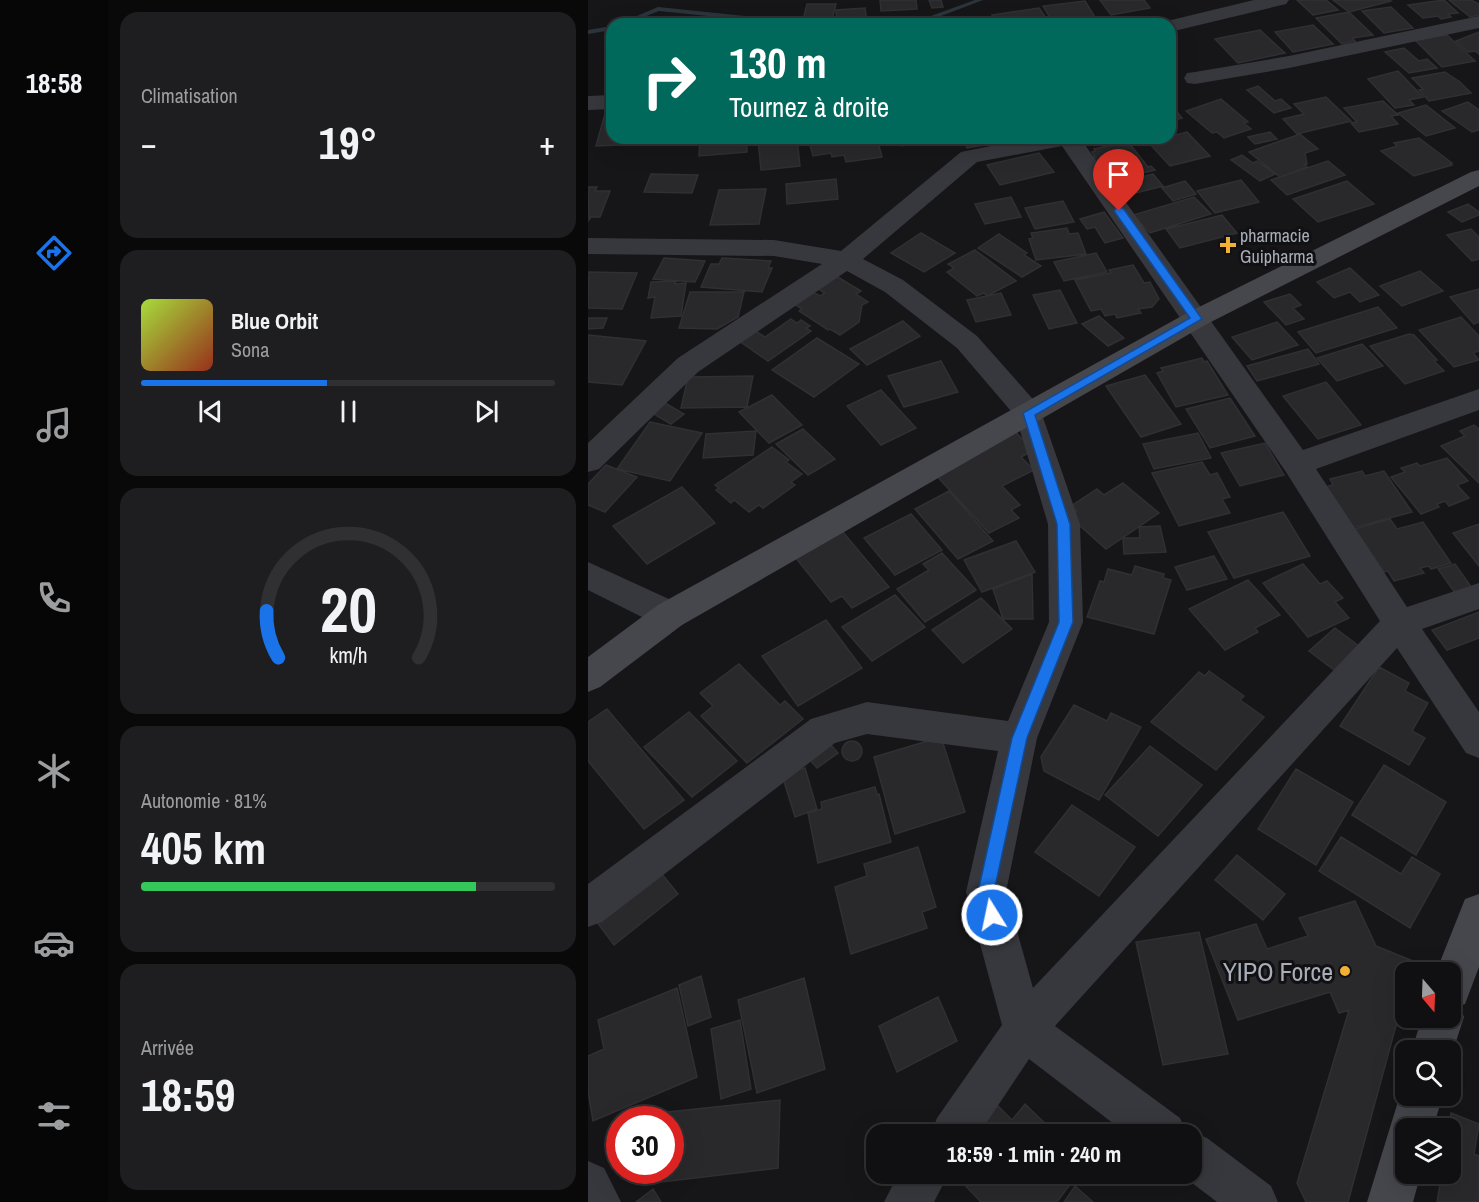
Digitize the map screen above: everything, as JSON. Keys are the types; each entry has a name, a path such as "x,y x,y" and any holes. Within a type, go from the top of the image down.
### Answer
{"street":[{"path":"1176,25 1279,0"},
{"path":"1195,78 1289,62 1479,22"},
{"path":"588,103 606,102"},
{"path":"588,461 688,365 846,260 969,157 1037,144"},
{"path":"1072,144 1297,464 1479,742"},
{"path":"588,677 670,615 1196,319 1479,177"},
{"path":"588,246 774,248 846,260 894,285 968,342 1029,413 1064,524 1066,622 1019,738 986,892 1024,1029 1151,1124"},
{"path":"1297,464 1479,399"},
{"path":"588,575 670,615"},
{"path":"960,1124 1024,1029 1399,623 1479,596"},
{"path":"588,908 824,730 867,718 1019,738"},
{"path":"1460,962 1479,913"},
{"path":"1202,1162 1255,1202"},
{"path":"588,1184 598,1202"},
{"path":"907,1202 919,1184"},
{"path":"1390,1202 1395,1184"}],"building":[{"path":"880,0 916,0 917,9 881,11"},
{"path":"929,0 941,0 943,7 932,8"},
{"path":"1100,0 1144,0 1150,8 1111,15"},
{"path":"1297,0 1326,0 1338,10 1313,15"},
{"path":"1333,0 1389,0 1391,1 1349,12"},
{"path":"1444,0 1458,13 1448,14 1451,17 1441,19 1438,16 1423,18 1408,5"},
{"path":"1449,0 1471,0 1479,4 1479,15 1470,17"},
{"path":"1085,1 1096,18 1050,18 1043,6"},
{"path":"807,4 836,4 832,18 804,18"},
{"path":"1391,7 1413,28 1384,33 1362,11"},
{"path":"865,8 866,18 837,18 836,10"},
{"path":"1039,8 1046,18 994,18 992,15"},
{"path":"1349,12 1373,35 1352,38 1355,41 1342,44 1316,18"},
{"path":"1313,25 1333,44 1293,52 1275,32"},
{"path":"1260,30 1285,53 1238,63 1215,39"},
{"path":"1479,32 1479,54 1475,51 1468,52 1456,41"},
{"path":"1447,35 1475,61 1442,67 1415,40"},
{"path":"1404,48 1419,61 1427,59 1437,68 1409,73 1385,52"},
{"path":"1398,71 1423,97 1409,100 1414,105 1395,108 1368,79"},
{"path":"1445,72 1471,93 1429,101 1419,90 1423,89 1412,78"},
{"path":"1258,86 1275,101 1281,99 1291,108 1274,113 1247,90"},
{"path":"1326,97 1351,121 1297,134 1283,119 1304,114 1294,104"},
{"path":"1221,99 1248,122 1244,123 1251,129 1224,138 1217,132 1212,133 1186,111"},
{"path":"1383,101 1398,115 1391,116 1398,124 1359,132 1351,123 1357,122 1344,108"},
{"path":"1468,102 1479,110 1479,130 1472,132 1442,111"},
{"path":"1426,105 1455,128 1426,136 1398,113"},
{"path":"606,110 606,144 644,144 596,146"},
{"path":"1176,110 1182,118 1176,120"},
{"path":"1187,132 1210,156 1170,166 1150,144 1176,144 1176,135"},
{"path":"1270,132 1277,139 1255,144 1248,137"},
{"path":"1300,134 1318,149 1305,153 1307,164 1304,164 1307,167 1280,177 1249,152"},
{"path":"1419,138 1452,165 1414,176 1381,151 1397,146 1394,143"},
{"path":"700,144 747,144 747,152 699,156"},
{"path":"758,144 798,144 800,166 761,170"},
{"path":"810,144 879,144 882,157 846,162 844,155 832,157 831,153 813,156"},
{"path":"965,144 991,144 967,148"},
{"path":"1115,144 1130,144 1148,167 1151,166 1155,170 1118,179 1105,175 1092,157 1095,157 1092,152 1095,151 1094,149"},
{"path":"1039,153 1054,172 1000,185 987,165"},
{"path":"1242,155 1253,163 1257,161 1275,174 1260,181 1231,160"},
{"path":"1328,161 1345,175 1287,195 1271,180"},
{"path":"651,174 698,175 692,193 644,192"},
{"path":"1153,174 1163,186 1136,193 1125,181"},
{"path":"836,179 838,199 787,204 786,184"},
{"path":"1241,180 1259,202 1215,213 1197,191"},
{"path":"1185,181 1196,194 1173,201 1162,188"},
{"path":"1347,181 1374,204 1318,222 1293,199"},
{"path":"588,187 597,187 595,191 610,191 600,217 591,217 589,220"},
{"path":"766,189 759,224 710,225 719,190"},
{"path":"1011,197 1021,217 985,224 975,204"},
{"path":"1194,197 1211,214 1150,233 1133,215"},
{"path":"1063,201 1074,222 1035,229 1025,208"},
{"path":"1468,204 1479,212 1479,215 1462,222 1448,212"},
{"path":"1104,212 1123,238 1105,243 1095,227 1087,229 1080,219"},
{"path":"1222,215 1237,233 1180,248 1166,229"},
{"path":"1067,228 1069,234 1078,233 1086,254 1036,260 1029,239 1033,238 1031,233"},
{"path":"1471,229 1479,237 1479,259 1472,261 1447,235"},
{"path":"921,233 955,253 924,272 891,253"},
{"path":"999,234 1027,253 1024,255 1041,266 1022,277 978,248"},
{"path":"975,250 1016,281 987,296 984,293 977,296 947,272 954,268 948,264"},
{"path":"1096,253 1107,272 1064,281 1054,262"},
{"path":"664,258 705,261 695,282 653,279"},
{"path":"722,258 771,261 768,268 772,268 762,292 701,287 711,264 719,264"},
{"path":"1133,265 1144,283 1150,282 1159,299 1152,307 1138,309 1141,313 1117,318 1115,314 1105,316 1101,309 1091,311 1075,280 1111,273 1109,270"},
{"path":"1350,268 1379,295 1360,302 1350,292 1334,298 1317,282"},
{"path":"1420,271 1443,291 1402,306 1380,286"},
{"path":"589,272 637,273 622,309 588,308"},
{"path":"836,276 861,291 856,294 868,302 862,305 859,322 840,335 799,311 802,309 791,302 809,290 820,296 825,293 817,288"},
{"path":"676,281 675,284 686,283 681,316 651,318 655,297 648,298 651,282"},
{"path":"1479,289 1479,322 1474,324 1450,297"},
{"path":"1060,290 1077,323 1049,329 1033,295"},
{"path":"690,292 744,292 738,317 717,329 679,328"},
{"path":"1001,293 1011,315 976,322 967,300"},
{"path":"1290,294 1301,305 1293,308 1304,319 1286,325 1264,302"},
{"path":"1378,307 1397,328 1316,353 1298,332"},
{"path":"1099,316 1124,338 1108,346 1082,324"},
{"path":"1461,317 1479,336 1479,351 1473,353 1479,360 1454,367 1419,330"},
{"path":"588,318 607,318 603,328 588,329"},
{"path":"791,319 797,323 801,320 810,326 806,328 811,331 768,361 739,341 754,330 765,337"},
{"path":"903,321 920,336 867,365 850,349"},
{"path":"1277,322 1298,345 1252,360 1232,337"},
{"path":"1409,334 1414,335 1444,371 1405,384 1370,346"},
{"path":"588,335 646,341 622,385 588,382"},
{"path":"817,338 859,364 814,397 772,370"},
{"path":"1362,344 1383,366 1337,381 1317,358"},
{"path":"1308,349 1319,364 1257,381 1247,366"},
{"path":"1202,358 1204,362 1207,361 1228,395 1176,407 1157,373 1163,371 1161,368"},
{"path":"941,361 958,392 904,407 888,376"},
{"path":"1145,375 1181,424 1141,437 1106,386"},
{"path":"753,376 747,407 681,408 688,377"},
{"path":"1326,382 1361,425 1318,439 1283,396"},
{"path":"881,390 916,428 881,445 847,406"},
{"path":"772,395 802,425 769,443 739,412"},
{"path":"1230,398 1255,436 1210,448 1186,409"},
{"path":"665,403 684,414 671,424 652,413"},
{"path":"650,422 702,433 670,481 617,469"},
{"path":"1474,425 1479,429 1479,483 1441,446 1465,436 1460,431"},
{"path":"803,429 835,459 808,475 776,444"},
{"path":"1013,430 1034,450 1021,457 1034,470 1002,486 1020,505 1011,510 1019,518 989,533 933,472"},
{"path":"756,431 753,455 703,458 706,434"},
{"path":"1198,433 1211,458 1154,469 1143,444"},
{"path":"1265,443 1284,475 1240,486 1221,453"},
{"path":"772,447 802,474 791,482 795,485 763,508 759,505 749,512 734,500 731,503 716,490 719,488 715,485"},
{"path":"1447,458 1468,481 1457,485 1469,498 1449,506 1445,501 1437,504 1439,507 1421,514 1391,477 1405,472 1401,468 1417,463 1420,466"},
{"path":"1202,462 1210,475 1217,473 1230,497 1222,499 1230,513 1179,526 1152,473"},
{"path":"606,465 637,477 605,512 588,505 588,484"},
{"path":"1362,471 1365,476 1384,471 1412,512 1352,528 1325,487 1333,485 1330,479"},
{"path":"1123,483 1159,513 1106,549 1069,516 1077,511 1071,506 1097,489 1104,495"},
{"path":"682,487 715,523 647,564 613,526"},
{"path":"949,491 993,541 958,559 915,509"},
{"path":"1283,512 1310,556 1234,578 1208,532"},
{"path":"911,514 942,550 895,575 864,538"},
{"path":"1390,519 1397,529 1423,522 1451,563 1431,569 1429,566 1420,568 1424,573 1394,581 1388,571 1384,572 1355,529"},
{"path":"1479,524 1479,566 1453,533"},
{"path":"1160,526 1166,552 1124,554 1123,538 1140,538 1139,527"},
{"path":"842,531 889,587 852,608 842,596 831,602 795,557"},
{"path":"1016,541 1035,572 982,592 964,560"},
{"path":"942,553 976,590 925,622 897,589 929,570 923,564"},
{"path":"1214,556 1227,579 1187,590 1175,567"},
{"path":"1303,564 1320,584 1327,581 1343,598 1335,602 1349,618 1308,637 1263,583"},
{"path":"1455,564 1472,588 1455,593 1438,569"},
{"path":"1135,566 1164,574 1163,578 1171,580 1154,634 1087,617 1100,581 1104,582 1108,569 1132,575"},
{"path":"1032,574 1033,619 1003,619 993,589"},
{"path":"1248,580 1280,615 1255,628 1258,632 1225,650 1189,609"},
{"path":"895,595 925,627 872,661 842,627"},
{"path":"981,598 1012,629 963,663 932,630"},
{"path":"1479,612 1479,638 1447,650 1432,630"},
{"path":"826,620 862,668 798,706 762,656"},
{"path":"1335,628 1359,646 1334,670 1309,651"},
{"path":"739,664 780,705 785,701 803,719 747,763 701,716 713,706 700,693"},
{"path":"1379,667 1409,683 1405,691 1428,703 1412,731 1425,738 1409,765 1340,726"},
{"path":"1209,671 1244,696 1240,700 1264,717 1216,770 1151,722 1199,672 1205,676"},
{"path":"1074,705 1107,721 1111,713 1141,727 1099,800 1044,771 1041,757"},
{"path":"607,709 684,800 644,829 588,761 588,722"},
{"path":"689,712 737,761 692,797 644,747"},
{"path":"941,737 965,812 895,834 874,757"},
{"path":"852,741 859,744 862,751 859,758 852,761 845,758 842,751 845,744"},
{"path":"831,745 838,753 817,768 809,759"},
{"path":"1150,746 1202,785 1158,836 1105,795"},
{"path":"1384,765 1446,802 1416,855 1352,815"},
{"path":"805,768 817,809 795,817 782,775"},
{"path":"1296,769 1353,802 1316,865 1258,829"},
{"path":"875,787 877,795 879,794 891,842 818,863 808,813 822,809 821,802"},
{"path":"1072,805 1135,847 1099,896 1035,852"},
{"path":"1341,837 1401,874 1412,857 1440,874 1410,928 1319,871"},
{"path":"918,847 936,907 922,912 927,928 851,954 835,887 867,876 864,864"},
{"path":"1237,855 1285,894 1263,920 1215,880"},
{"path":"657,868 678,894 614,945 593,917"},
{"path":"1355,901 1376,946 1413,961 1395,962 1395,1028 1348,1202 1306,1202 1297,1183 1349,1010 1339,1013 1330,992 1238,1020 1206,939 1256,924 1267,949 1308,936 1299,918"},
{"path":"1199,932 1228,1054 1163,1065 1136,942"},
{"path":"701,976 711,1017 688,1026 679,985"},
{"path":"804,978 825,1069 757,1093 738,1000"},
{"path":"677,988 697,1077 628,1106 606,1106 606,1116 593,1121 588,1091 588,1056 604,1049 598,1020"},
{"path":"938,997 957,1041 897,1072 879,1026"},
{"path":"740,1020 751,1089 721,1099 711,1029"},
{"path":"780,1100 778,1168 684,1179 684,1110"},
{"path":"996,1104 1012,1120 1025,1104 1046,1124 979,1124"},
{"path":"1451,1113 1479,1124 1474,1154 1479,1156 1479,1202 1437,1202 1440,1184 1461,1184 1461,1118 1450,1118"},
{"path":"964,1184 1070,1184 1057,1202 981,1202"},
{"path":"1075,1186 1093,1202 1064,1202"},
{"path":"653,1189 661,1202 636,1202"}],"waterway":[{"path":"931,18 980,0"},
{"path":"636,18 658,9 745,18"},
{"path":"588,32 606,29"}],"place":[{"name":"pharmacie Guipharma","path":"1228,245"},
{"name":"YIPO Force","path":"1345,971"}],"route":[{"path":"992,915 986,892 1019,738 1066,622 1064,524 1029,413 1196,319 1119,211"}]}
